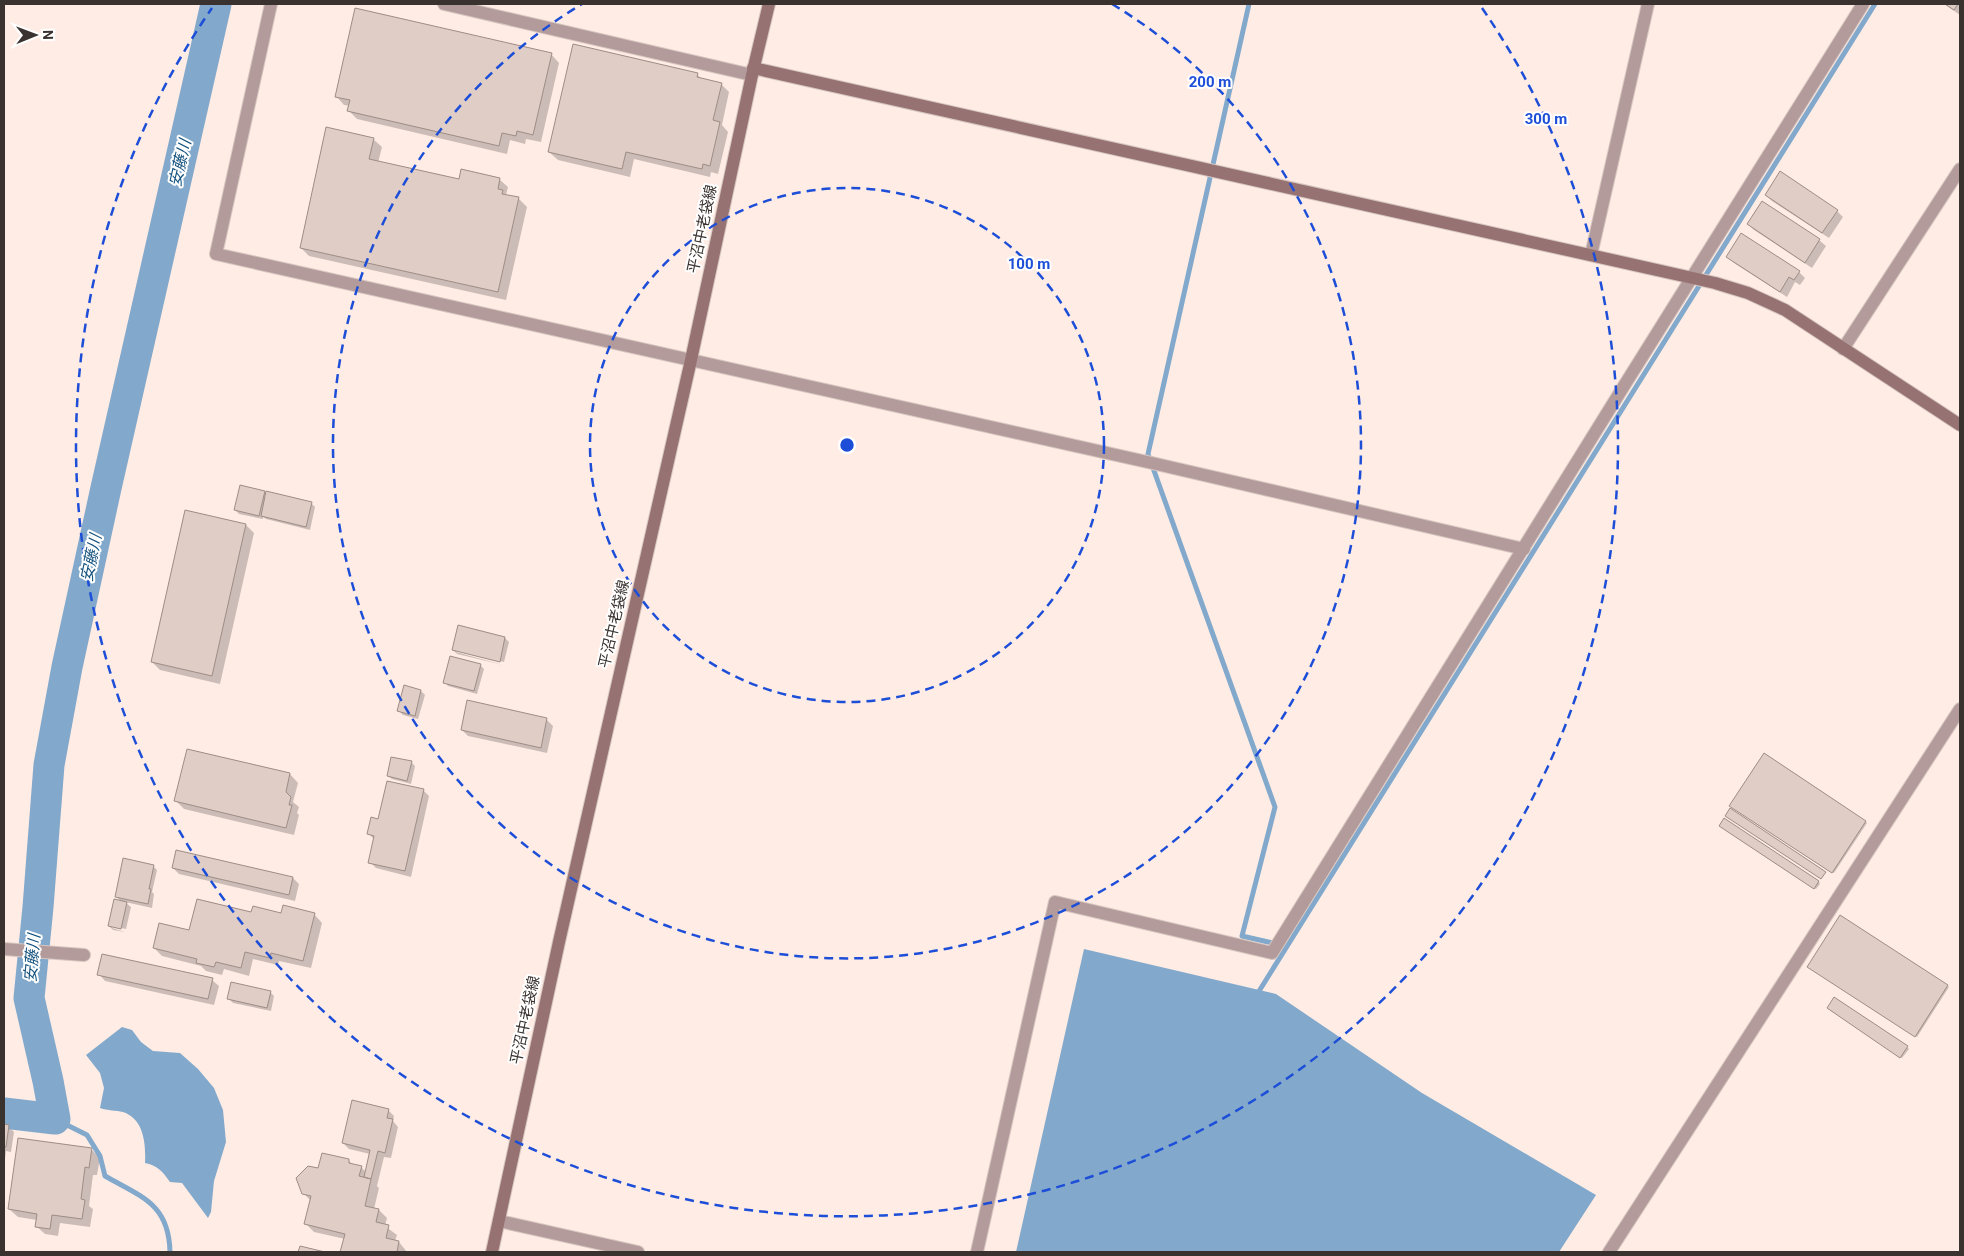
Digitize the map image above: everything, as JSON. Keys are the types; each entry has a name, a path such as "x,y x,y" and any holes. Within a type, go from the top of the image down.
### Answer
{"main road":[{"name":"平沼中老袋線","path":"492,1252 559,942 691,360 769,4"},
{"path":"753,72 1591,255 1740,290 1785,310 1960,425"}],"street":[{"path":"270,4 216,254 1152,463 1524,549"},
{"path":"444,4 753,72"},
{"path":"1591,255 1648,4"},
{"path":"977,1252 1056,902 1272,953 1524,549 1690,277 1863,4"},
{"path":"1843,349 1960,169"},
{"path":"1609,1252 1960,709"},
{"path":"4,949 84,955"},
{"path":"499,1221 638,1252"}],"water":[{"path":"1084,949 1276,994 1422,1093 1596,1195 1559,1252 1016,1252"},
{"path":"122,1027 132,1030 141,1042 153,1051 180,1053 198,1069 214,1088 223,1110 226,1142 214,1181 211,1212 208,1218 182,1183 170,1182 153,1165 145,1163 144,1140 135,1120 123,1112 100,1108 104,1088 100,1073 86,1055"}],"building":[{"path":"1945,4 1958,4 1954,10"},
{"path":"355,8 552,53 533,135 517,131 516,136 502,133 499,146 347,111 350,100 335,97"},
{"path":"573,44 698,73 697,77 722,83 713,120 720,122 710,166 703,164 702,169 626,152 622,169 548,152"},
{"path":"326,127 374,138 369,159 459,179 461,169 500,178 498,189 503,190 502,194 519,197 498,292 300,248"},
{"path":"1780,171 1838,210 1822,233 1765,195"},
{"path":"1762,201 1820,239 1805,263 1747,224"},
{"path":"1741,233 1800,271 1794,280 1789,277 1780,292 1726,257"},
{"path":"240,485 265,491 259,516 234,510"},
{"path":"266,491 312,502 306,527 261,516"},
{"path":"185,510 246,524 212,676 151,662"},
{"path":"458,625 505,637 500,662 452,650"},
{"path":"450,656 481,664 474,691 443,683"},
{"path":"404,685 421,690 415,716 397,711"},
{"path":"467,700 547,718 541,748 461,730"},
{"path":"187,749 290,773 286,792 291,797 289,805 292,805 286,828 174,801"},
{"path":"1764,753 1866,821 1832,873 1729,806"},
{"path":"391,757 412,761 407,781 387,776"},
{"path":"387,781 424,789 405,871 368,863 374,836 367,834 371,817 378,819"},
{"path":"1730,808 1826,872 1821,879 1725,816"},
{"path":"1724,818 1819,881 1814,889 1719,826"},
{"path":"176,850 293,877 289,895 172,868"},
{"path":"123,858 154,865 148,904 115,897"},
{"path":"114,899 127,902 121,929 108,926"},
{"path":"197,899 251,912 253,906 281,913 283,905 315,913 303,961 271,953 270,958 245,952 241,968 216,962 214,967 196,963 197,959 153,948 159,923 189,930"},
{"path":"1840,915 1948,985 1915,1037 1807,967"},
{"path":"102,954 213,978 208,999 97,975"},
{"path":"231,982 271,991 267,1008 227,999"},
{"path":"1834,997 1908,1046 1900,1058 1827,1008"},
{"path":"352,1100 389,1109 387,1118 393,1119 385,1153 378,1151 371,1179 364,1177 370,1150 342,1143"},
{"path":"4,1124 9,1125 6,1147 4,1147"},
{"path":"18,1138 92,1148 89,1168 85,1167 81,1199 85,1200 82,1219 52,1215 50,1229 35,1227 37,1214 8,1209"},
{"path":"322,1153 349,1159 349,1163 362,1166 359,1176 371,1179 365,1206 379,1209 376,1222 389,1225 386,1238 399,1241 397,1252 340,1252 345,1234 304,1224 311,1196 302,1194 296,1178 308,1166 318,1168"},
{"path":"300,1246 325,1252 298,1252"}],"waterway":[{"name":"安藤川","path":"4,1113 55,1119 29,998 49,765 67,667 106,488 216,4"},
{"path":"1249,4 1148,454 1275,807 1242,936 1277,944"},
{"path":"1256,996 1875,4"},
{"path":"55,1119 87,1135 100,1156 105,1176 142,1197 159,1212 165,1223 170,1252"}]}
